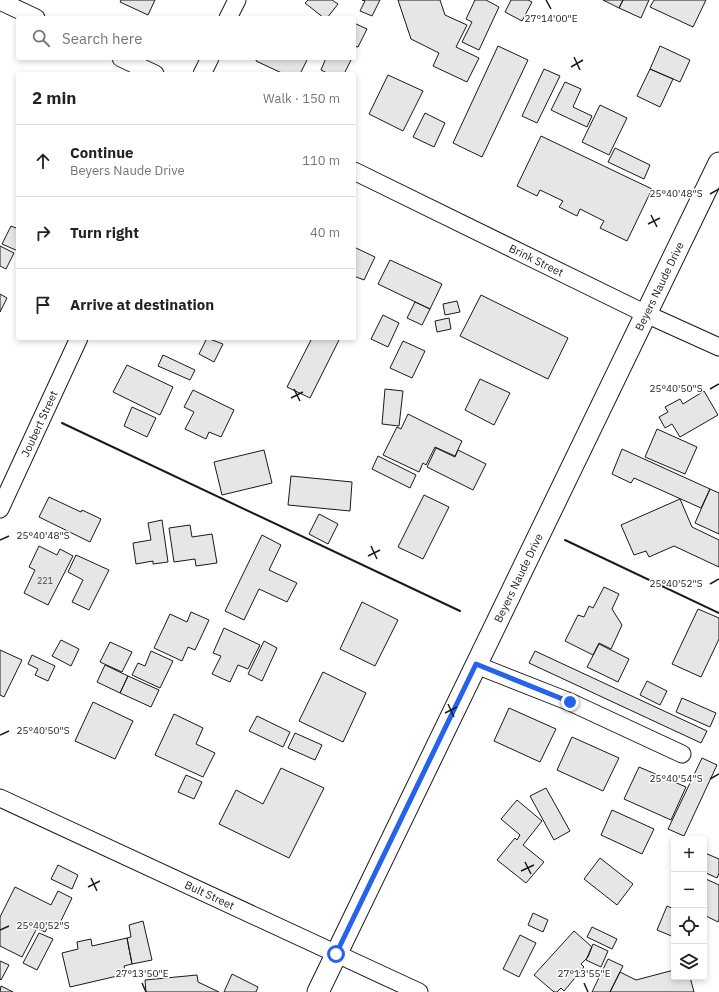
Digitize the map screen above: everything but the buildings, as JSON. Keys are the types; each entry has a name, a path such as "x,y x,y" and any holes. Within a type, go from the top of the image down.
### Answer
{"street":[{"path":"229,16 237,0"},
{"path":"0,1 32,16"},
{"path":"125,60 151,72"},
{"path":"203,72 209,60"},
{"name":"Beyers Naude Drive","path":"318,992 719,163"},
{"name":"Brink Street","path":"356,172 646,314 719,347"},
{"name":"Joubert Street","path":"0,509 78,340"},
{"path":"476,664 570,702 682,754"},
{"name":"Bult Street","path":"0,798 419,992"}],"wall":[{"path":"62,423 460,611"},
{"path":"565,540 719,613"}],"route":[{"path":"336,954 476,664 570,702"}]}
